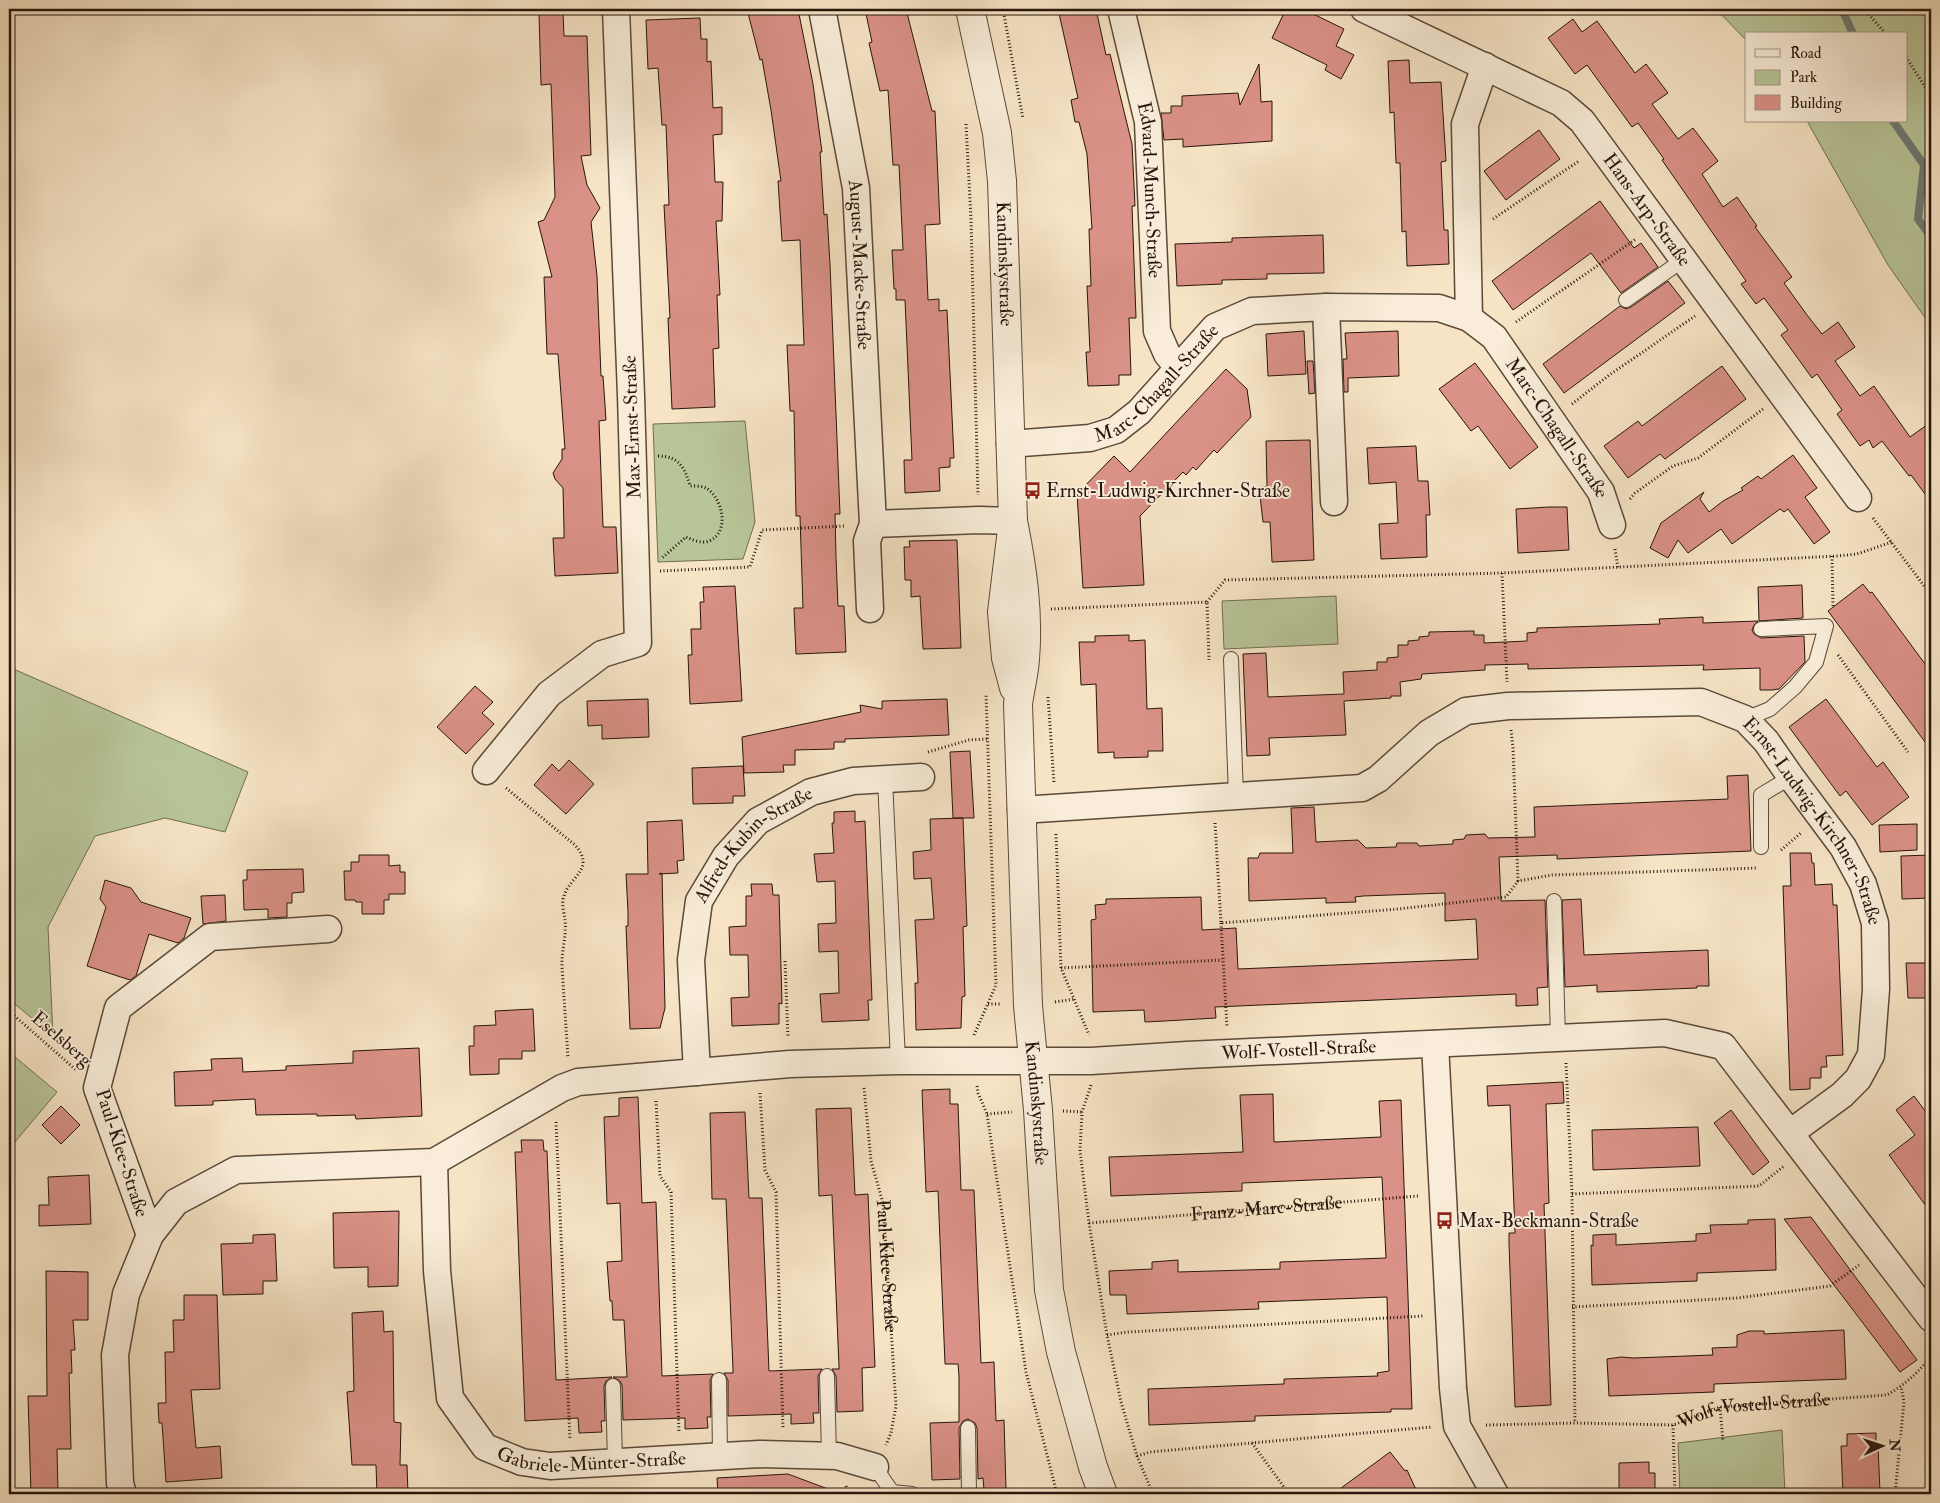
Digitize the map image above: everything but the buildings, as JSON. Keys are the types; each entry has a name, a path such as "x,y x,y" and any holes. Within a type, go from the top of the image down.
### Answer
{"street":[{"name":"Max-Ernst-Straße","path":"486,771 549,694 602,654 638,643 616,9"},
{"name":"August-Macke-Straße","path":"822,9 856,188 873,524 867,541 870,609"},
{"name":"Kandinskystraße","path":"970,9 997,133 1002,181 1013,521 1002,612 1006,658 1018,704 1028,1006 1038,1110 1049,1290 1061,1352 1093,1467 1103,1494"},
{"name":"Edvard-Munch-Straße","path":"1121,9 1148,122 1157,331 1167,354 1178,367"},
{"name":"Hans-Arp-Straße","path":"1364,9 1561,103 1582,121 1858,498"},
{"path":"1468,318 1465,124 1485,66"},
{"path":"1326,307 1334,502"},
{"name":"Marc-Chagall-Straße","path":"1010,444 1090,438 1116,430 1138,412 1215,327 1252,311 1326,307 1439,308 1468,318 1494,337 1601,492 1612,525"},
{"path":"873,524 979,520 1013,521"},
{"name":"Ernst-Ludwig-Kirchner-Straße","path":"1021,810 1362,788 1378,779 1429,733 1466,712 1508,706 1701,702 1745,719 1766,740 1843,848 1863,884 1875,923 1876,989 1871,1055 1858,1079 1797,1142"},
{"name":"Alfred-Kubin-Straße","path":"697,1072 691,960 699,901 726,856 758,821 811,792 853,781 921,777"},
{"name":"Paul-Klee-Straße","path":"150,1235 97,1088 118,1008 210,937 328,929"},
{"name":"Wolf-Vostell-Straße","path":"1033,1062 1091,1061 1664,1032 1723,1046 1931,1318"},
{"path":"1435,1044 1449,1314 1457,1426 1495,1494"},
{"name":"Paul-Klee-Straße","path":"123,1494 120,1483 115,1355 126,1294 150,1235 176,1202 236,1170 434,1162 550,1095 578,1082 790,1064 898,1061 1033,1062"},
{"name":"Gabriele-Münter-Straße","path":"434,1162 437,1272 450,1398 485,1447 522,1462 550,1466 759,1454 837,1456 875,1467"}],"lane":[{"path":"1626,300 1683,260"},
{"path":"1745,719 1770,709 1795,687 1816,662 1825,631 1761,629"},
{"path":"1226,797 1230,659"},
{"path":"1761,847 1761,795 1791,777"},
{"path":"884,779 898,1061"},
{"path":"1554,901 1561,1037"},
{"path":"827,1376 829,1456"},
{"path":"718,1380 720,1456"},
{"path":"613,1386 615,1462"},
{"path":"968,1428 969,1494"},
{"path":"875,1467 892,1492 912,1494"}],"path":[{"path":"1864,9 1884,32"},
{"path":"1908,60 1931,96"},
{"path":"966,118 971,219 979,520"},
{"path":"1504,212 1577,162"},
{"path":"1494,337 1634,241"},
{"path":"1572,404 1608,376 1695,316"},
{"path":"1634,492 1673,466 1698,458 1760,411"},
{"path":"633,456 672,458 681,464 686,471 690,486 704,487 712,493 720,504 722,513 719,531 710,540 703,542 686,538 662,557 637,572"},
{"path":"1858,498 1931,595"},
{"path":"637,572 750,567 762,530 842,526"},
{"path":"1210,669 1207,602 1225,580 1502,572 1832,556 1857,554 1892,542"},
{"path":"1832,556 1834,606 1825,631 1908,752"},
{"path":"1221,923 1398,909 1506,896 1518,881 1514,748 1508,706 1502,572"},
{"path":"1043,609 1207,602"},
{"path":"986,692 996,985 973,1037 974,1061 978,1093 988,1114 1026,1372 1057,1494 1012,1494"},
{"path":"1049,729 1055,808 1061,968 1090,1038 1092,1080 1082,1112 1080,1151 1089,1223 1106,1335 1121,1402 1137,1456 1152,1494"},
{"path":"921,777 927,752 969,740 1018,737"},
{"path":"513,793 575,845 582,855 580,873 563,897 565,942 562,958 567,1055 578,1082"},
{"path":"1226,797 1215,815 1229,1054"},
{"path":"1774,856 1820,818"},
{"path":"1518,881 1552,876 1760,868"},
{"path":"1061,968 1222,960"},
{"path":"785,961 790,1064"},
{"name":"Eselsberg","path":"9,1011 97,1088"},
{"path":"1561,1037 1570,1118 1575,1423"},
{"name":"Paul-Klee-Straße","path":"861,1062 871,1161 883,1203 896,1406 891,1433 875,1467"},
{"path":"758,1067 765,1170 776,1192 784,1429"},
{"path":"655,1075 660,1176 671,1192 680,1458"},
{"path":"550,1095 556,1111 571,1465"},
{"path":"1572,1194 1759,1186 1797,1142"},
{"name":"Franz-Marc-Straße","path":"1089,1223 1400,1197 1444,1196"},
{"path":"1572,1307 1737,1298 1830,1286 1880,1251"},
{"path":"1106,1335 1449,1314"},
{"name":"Wolf-Vostell-Straße","path":"1457,1426 1575,1423 1673,1425 1720,1407 1886,1395 1901,1386 1925,1365 1931,1355"},
{"path":"1895,1494 1904,1402 1901,1386"},
{"path":"1720,1407 1723,1442"},
{"path":"1673,1425 1675,1494"},
{"path":"1137,1456 1150,1452 1251,1442 1457,1426"},
{"path":"1251,1442 1289,1494"}],"green space":[{"path":"1716,9 1931,9 1931,326 1888,265 1808,122 1908,122 1908,32 1745,32 1745,39"},
{"path":"745,421 755,522 743,559 658,562 653,424"},
{"path":"1336,596 1338,644 1224,649 1222,601"},
{"path":"9,667 248,772 225,832 165,818 95,836 48,927 53,1036 9,999"},
{"path":"9,1052 57,1092 9,1149"},
{"path":"1782,1430 1785,1494 1680,1494 1678,1443"}],"waterway":[{"path":"1842,9 1852,32"},
{"path":"1894,122 1924,165 1918,219 1931,237"}],"place":[{"name":"Ernst-Ludwig-Kirchner-Straße","path":"1032,491"},
{"name":"Max-Beckmann-Straße","path":"1445,1221"}]}
